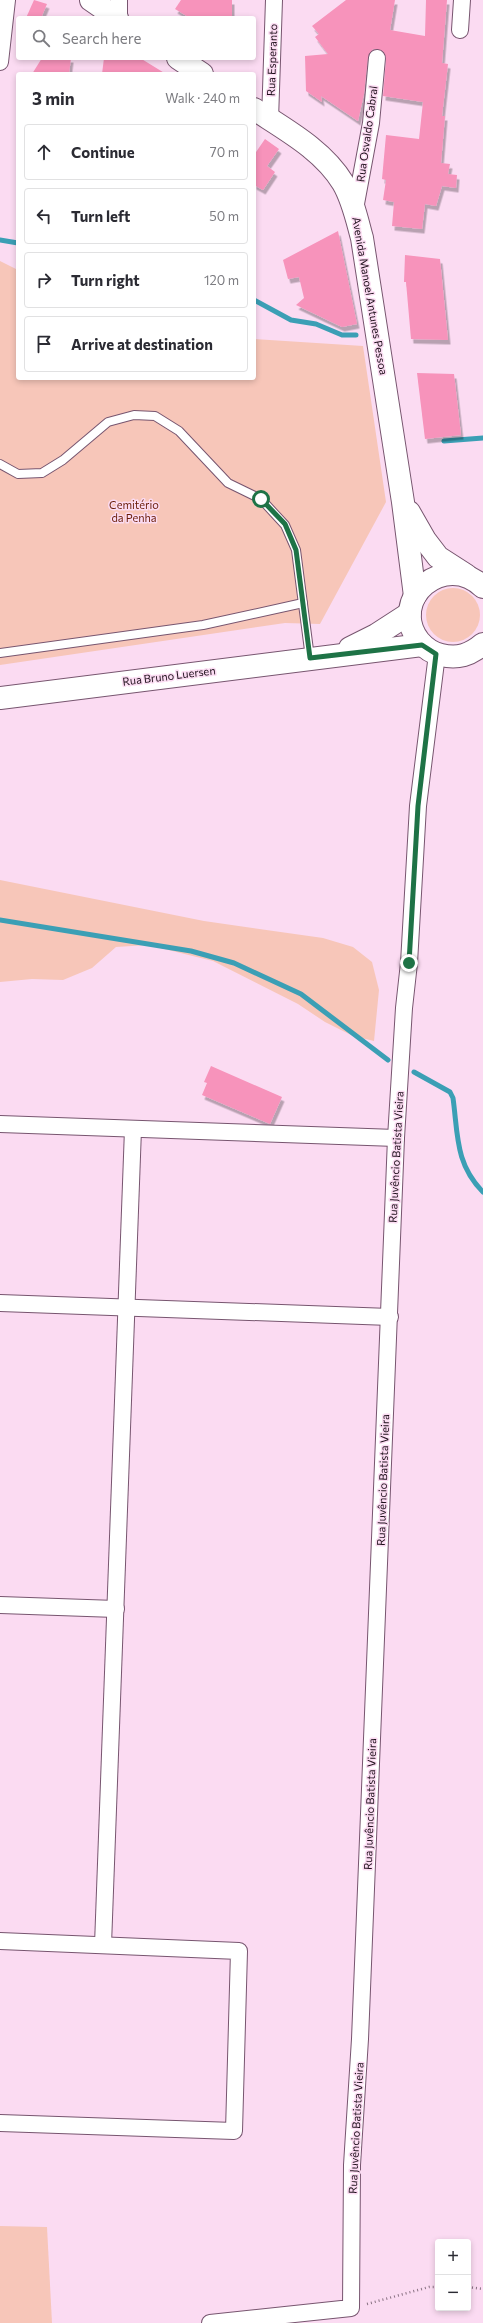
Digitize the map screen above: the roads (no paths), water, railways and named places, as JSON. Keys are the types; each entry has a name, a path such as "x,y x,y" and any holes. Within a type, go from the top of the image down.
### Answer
{"main road":[{"path":"91,0 115,16"},
{"path":"181,60 199,72"},
{"name":"Avenida Manoel Antunes Pessoa","path":"262,114 310,147 330,166 343,183 355,209 362,238 403,502 415,635 429,650"},
{"name":"Avenida Manoel Antunes Pessoa","path":"403,502 424,540 438,558 475,581"},
{"name":"Rua Bruno Luersen","path":"338,654 376,635 412,604 422,586 432,578 443,574 455,573 475,581"},
{"name":"Rua Bruno Luersen","path":"0,698 338,654 429,650 449,657 462,656 474,652 483,644"}],"street":[{"path":"0,62 7,0"},
{"path":"118,16 119,0"},
{"name":"Rua Esperanto","path":"262,114 274,0"},
{"path":"460,30 462,0"},
{"name":"Rua Osvaldo Cabral","path":"355,209 371,123 377,58"},
{"name":"Rua Juvêncio Batista Vieira","path":"210,2323 351,2308 353,2140 360,2039 396,1138 429,650"},
{"path":"0,1124 396,1138"},
{"path":"103,1945 133,1129"},
{"path":"0,1303 390,1317"},
{"path":"0,1605 116,1609"},
{"path":"0,1941 239,1951 234,2131 0,2123"}],"lane":[{"path":"0,464 18,474 42,474 63,460 108,422 134,414 156,416 179,431 228,483 261,499 285,524 296,550 310,658"},
{"path":"0,653 203,625 303,603"}],"waterway":[{"path":"0,240 16,243"},
{"path":"256,301 291,320 316,324 342,335 356,335"},
{"path":"444,441 483,438"},
{"path":"0,920 191,951 234,963 301,994 388,1060"},
{"path":"414,1072 450,1092 453,1098 459,1148 467,1171 483,1192"}],"park label":[{"name":"Cemitério da Penha","path":"134,511"}]}
